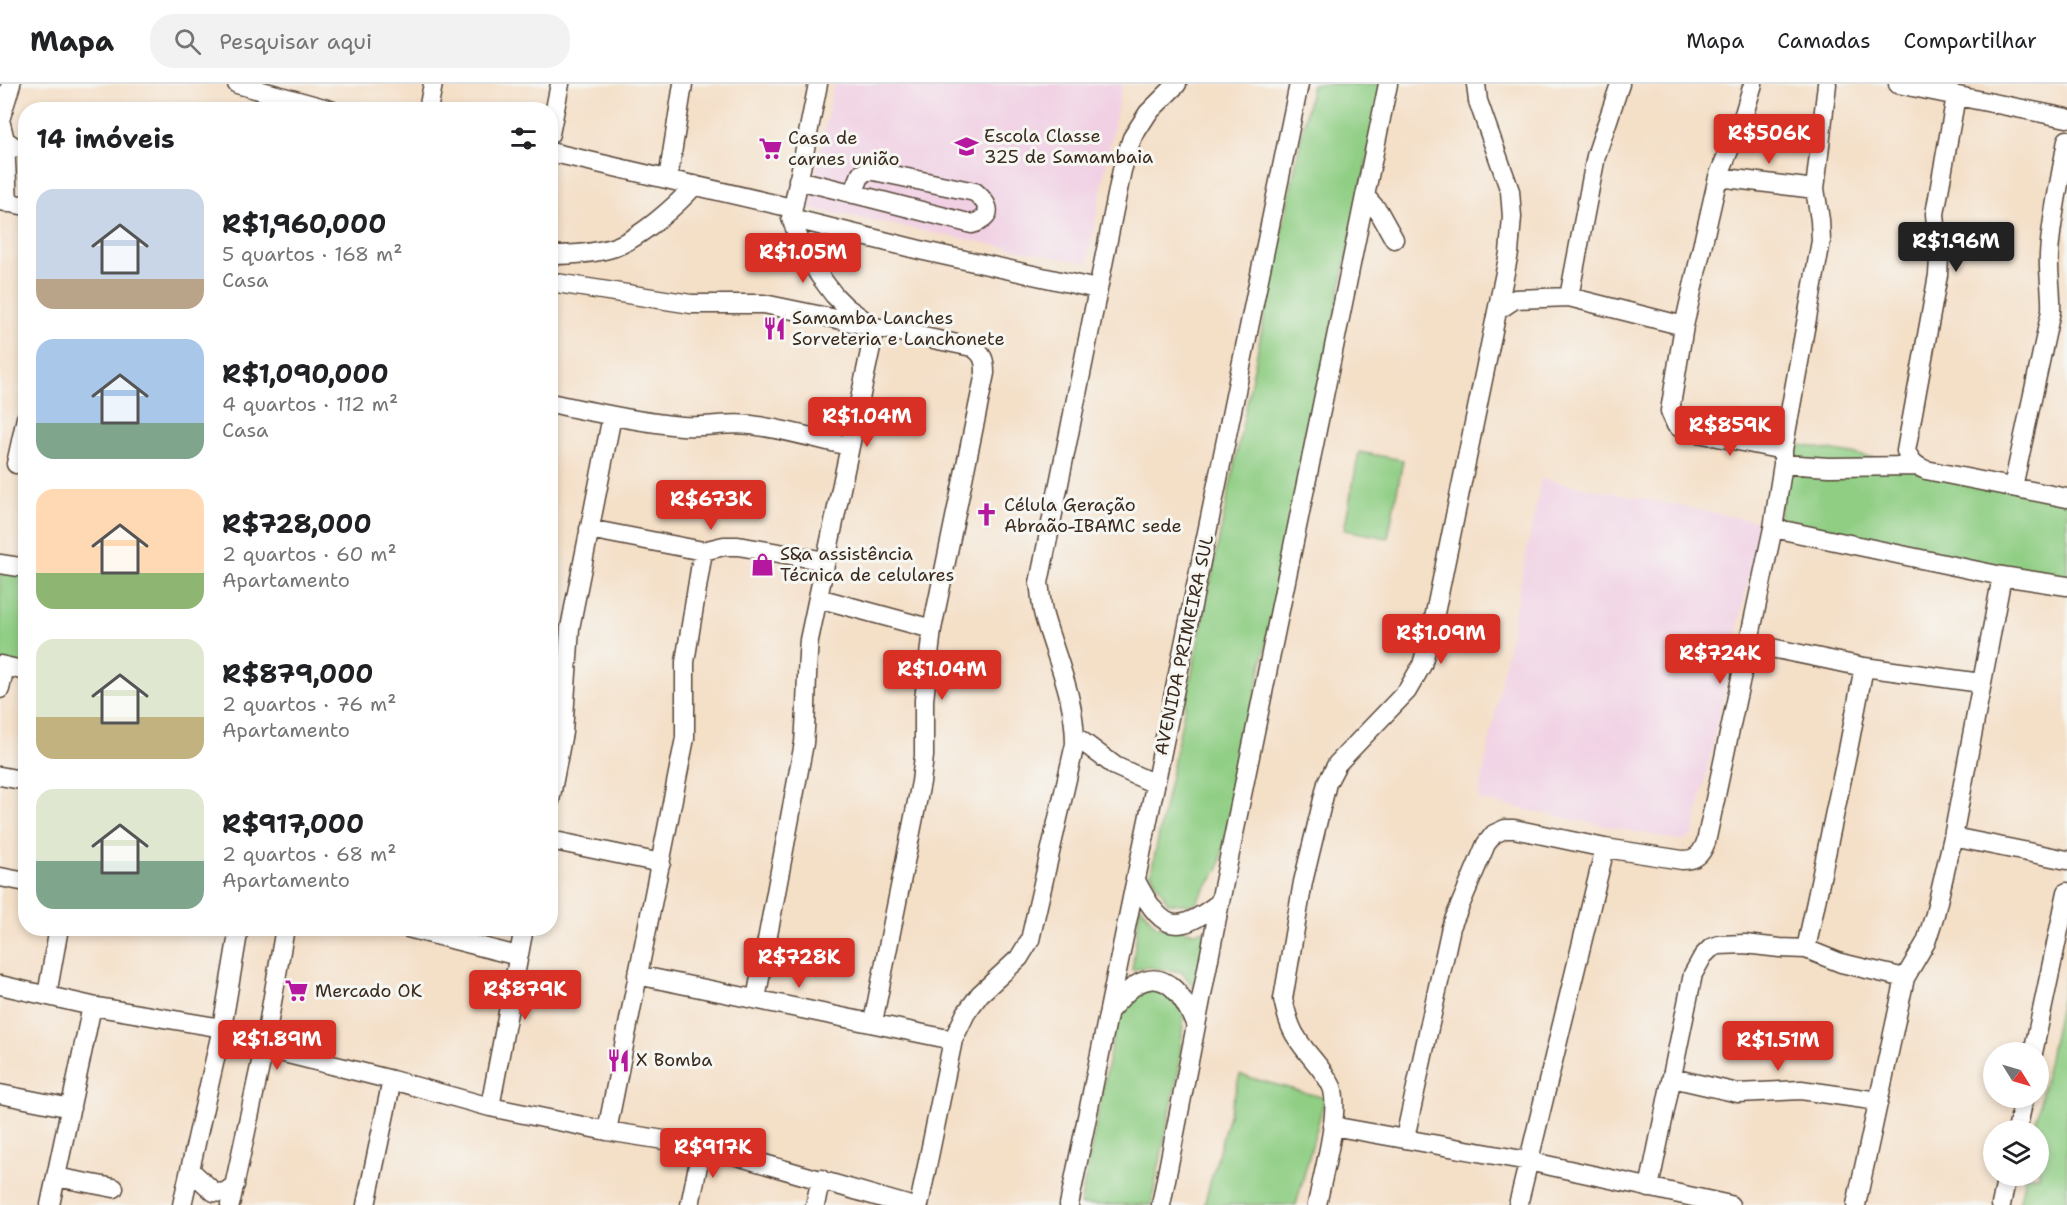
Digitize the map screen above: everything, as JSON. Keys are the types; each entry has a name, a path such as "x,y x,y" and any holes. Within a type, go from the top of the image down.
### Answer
{"street":[{"path":"11,84 0,120 5,140 11,203"},
{"path":"237,84 302,102"},
{"path":"430,102 434,84"},
{"path":"556,102 560,84"},
{"path":"668,179 683,84"},
{"path":"818,84 791,213 801,244 819,275 846,307 875,328"},
{"path":"919,1205 953,1040 966,1013 980,994 1019,958 1030,940 1075,744 1071,699 1043,613 1039,583 1122,170 1132,138 1148,113 1177,84"},
{"name":"AVENIDA PRIMEIRA SUL","path":"1069,1205 1299,84"},
{"path":"1161,1205 1220,902 1388,84"},
{"path":"1317,1205 1335,1101 1331,1086 1295,1036 1283,999 1304,872 1327,783 1338,764 1407,691 1422,665 1432,628 1509,253 1512,217 1510,191 1478,100 1476,84"},
{"path":"1569,297 1596,156 1620,84"},
{"path":"1753,84 1744,114 1718,177 1684,326 1670,411 1676,425 1683,430 1829,467 1916,466 2067,498"},
{"path":"1405,1138 1451,927 1486,844 1494,834 1505,829 1514,829 1605,848 1682,860 1697,858 1706,842 1773,528 1783,457 1821,241 1815,189 1827,84"},
{"path":"1898,84 2067,118"},
{"path":"1916,466 1906,451 1906,443 1938,275 1939,258 1935,214 1956,96"},
{"path":"5,140 18,148"},
{"path":"2013,487 2051,311 2050,240 2067,140"},
{"path":"558,154 695,185 924,251 1097,289"},
{"path":"798,180 853,194 972,224 981,221 987,214 988,207 975,192 868,170 861,174 853,194"},
{"path":"1718,177 1815,189"},
{"path":"558,255 591,253 616,246 676,206 695,185"},
{"path":"1365,196 1379,212 1394,239"},
{"path":"2049,260 2067,263"},
{"path":"558,283 692,304 764,304 972,347 981,353 985,362 985,374 932,629 924,700 924,756 921,782 873,1022"},
{"path":"1497,310 1515,299 1569,297 1684,326"},
{"path":"756,999 804,743 809,640 875,328"},
{"path":"558,405 612,416 685,426 731,423 752,425 849,446"},
{"path":"558,743 566,702 570,628 612,416"},
{"path":"14,463 18,448"},
{"path":"1773,528 2002,576 2067,586"},
{"path":"589,529 703,551 724,546 738,546 826,561"},
{"path":"607,1131 685,738 685,662 703,551"},
{"path":"0,564 18,567"},
{"path":"1856,1205 1905,978 1926,942 1935,915 1953,837 2002,576"},
{"path":"818,598 932,629"},
{"path":"1747,643 1864,667 1981,683"},
{"path":"0,689 2,666 18,669"},
{"path":"1806,949 1864,667"},
{"path":"1075,736 1115,766 1155,784"},
{"path":"0,776 18,779"},
{"path":"1953,837 2067,860"},
{"path":"558,842 661,863"},
{"path":"1518,1205 1605,848"},
{"path":"0,876 18,880"},
{"path":"1135,879 1149,905 1161,918 1172,924 1188,923 1202,916 1220,902"},
{"path":"2036,1042 2065,913 2067,892"},
{"path":"47,995 58,936"},
{"path":"182,1205 222,1028 238,936"},
{"path":"230,1205 264,1048 284,936"},
{"path":"439,936 518,956"},
{"path":"490,1107 522,936"},
{"path":"1649,1188 1693,974 1706,951 1719,945 1731,944 1806,949 1841,963 1905,978"},
{"path":"637,975 953,1040"},
{"path":"1109,1011 1135,986 1148,980 1161,980 1175,990 1184,1001 1196,1025"},
{"path":"0,985 92,1006 222,1028"},
{"path":"50,1205 92,1006"},
{"path":"264,1048 490,1107 607,1131 702,1146 907,1205"},
{"path":"1672,1078 1738,1093 1801,1090 1878,1101"},
{"path":"366,1205 392,1080"},
{"path":"0,1094 71,1108"},
{"path":"1332,1126 1528,1161 1730,1205"},
{"path":"690,1205 702,1146"},
{"path":"191,1171 214,1192 224,1193 235,1185"},
{"path":"56,1178 114,1188"},
{"path":"815,1205 821,1179"},
{"path":"2001,1205 2005,1186"}],"shaded area":[{"name":"Escola Classe 325 de Samambaia","path":"834,84 1122,84 1087,263 808,208"},
{"path":"1541,479 1761,522 1693,835 1681,841 1478,800"}],"green space":[{"path":"1312,84 1383,84 1219,869 1194,905 1168,903 1151,873"},
{"path":"1790,443 2067,492 2067,582 1778,524"},
{"path":"1359,452 1403,460 1388,538 1344,530"},
{"path":"0,563 18,567 18,665 0,661"},
{"path":"558,675 572,678 558,742"},
{"path":"1140,905 1156,926 1194,932 1210,930 1195,989 1182,972 1147,967 1132,970"},
{"path":"2067,971 2067,1205 2019,1205 2023,1186 2049,1186 2049,1120 2036,1120 2039,1108 2049,1108 2049,1058"},
{"path":"1144,990 1170,993 1184,1013 1179,1069 1151,1205 1080,1205 1117,1017"},
{"path":"1240,1075 1325,1098 1296,1205 1204,1205"}],"place":[{"name":"Escola Classe 325 de Samambaia","path":"966,146"},
{"name":"Casa de carnes união","path":"770,148"},
{"name":"Samamba Lanches Sorveteria e Lanchonete","path":"774,328"},
{"name":"Célula Geração Abraão-IBAMC sede","path":"986,515"},
{"name":"S&a assistência Técnica de celulares","path":"762,564"},
{"name":"Mercado OK","path":"297,991"},
{"name":"X Bomba","path":"618,1060"}]}
